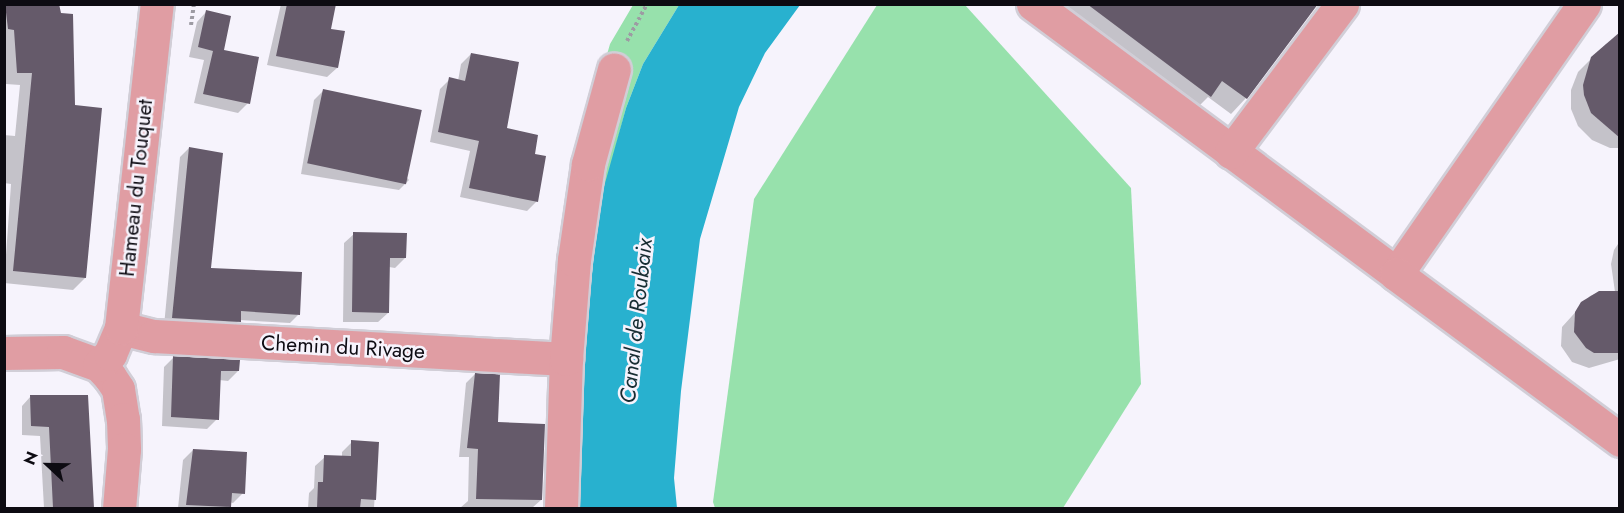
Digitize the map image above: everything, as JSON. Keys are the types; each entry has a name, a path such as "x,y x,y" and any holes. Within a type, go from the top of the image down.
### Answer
{"street":[{"name":"Hameau du Touquet","path":"99,365 110,354 121,328 157,4"},
{"path":"1033,4 1620,440"},
{"path":"1231,152 1342,4"},
{"path":"1395,274 1584,4"},
{"path":"561,508 566,359 574,260 588,164 614,69"},
{"name":"Chemin du Rivage","path":"121,328 154,336 566,359"},
{"path":"4,353 63,352 99,365 118,389 122,402 124,449 119,508"}],"path":[{"path":"614,69 647,4"}],"green space":[{"path":"633,5 679,5 643,64 626,108 598,214 582,364 578,508 555,508 588,121 610,44"},
{"path":"877,5 965,5 1131,188 1141,384 1063,508 715,508 713,502 754,199"}],"water":[{"name":"Canal de Roubaix","path":"679,5 800,5 765,53 739,107 700,239 681,391 674,478 677,508 578,508 582,364 600,201 626,108 643,64"}],"building":[{"path":"5,4 59,4 61,13 73,14 75,105 102,108 86,278 13,271 32,73 17,73 14,30 8,29"},
{"path":"287,4 336,4 331,29 345,31 338,68 276,56"},
{"path":"1087,4 1318,4 1247,99 1222,81 1211,97"},
{"path":"206,10 231,16 224,50 259,57 250,104 203,94 213,51 198,47"},
{"path":"1620,32 1620,138 1591,113 1583,85 1591,57"},
{"path":"471,53 519,62 507,128 538,135 535,154 546,156 538,202 469,188 479,141 438,132 449,77 465,81"},
{"path":"323,89 422,110 406,184 307,163"},
{"path":"189,147 223,153 211,268 302,272 300,315 241,311 241,322 172,318"},
{"path":"353,232 407,233 406,258 390,258 389,313 352,312"},
{"path":"1599,291 1620,291 1620,353 1594,353 1586,348 1574,332 1575,312 1581,302"},
{"path":"173,356 240,360 239,371 221,371 219,420 171,417"},
{"path":"475,373 500,374 498,422 545,424 542,500 476,499 478,449 467,448"},
{"path":"30,395 88,395 94,508 53,508 49,427 31,426"},
{"path":"351,440 379,442 376,500 361,499 360,508 317,508 318,482 323,482 324,455 351,456"},
{"path":"193,449 247,452 245,494 232,493 231,507 186,505"}]}
